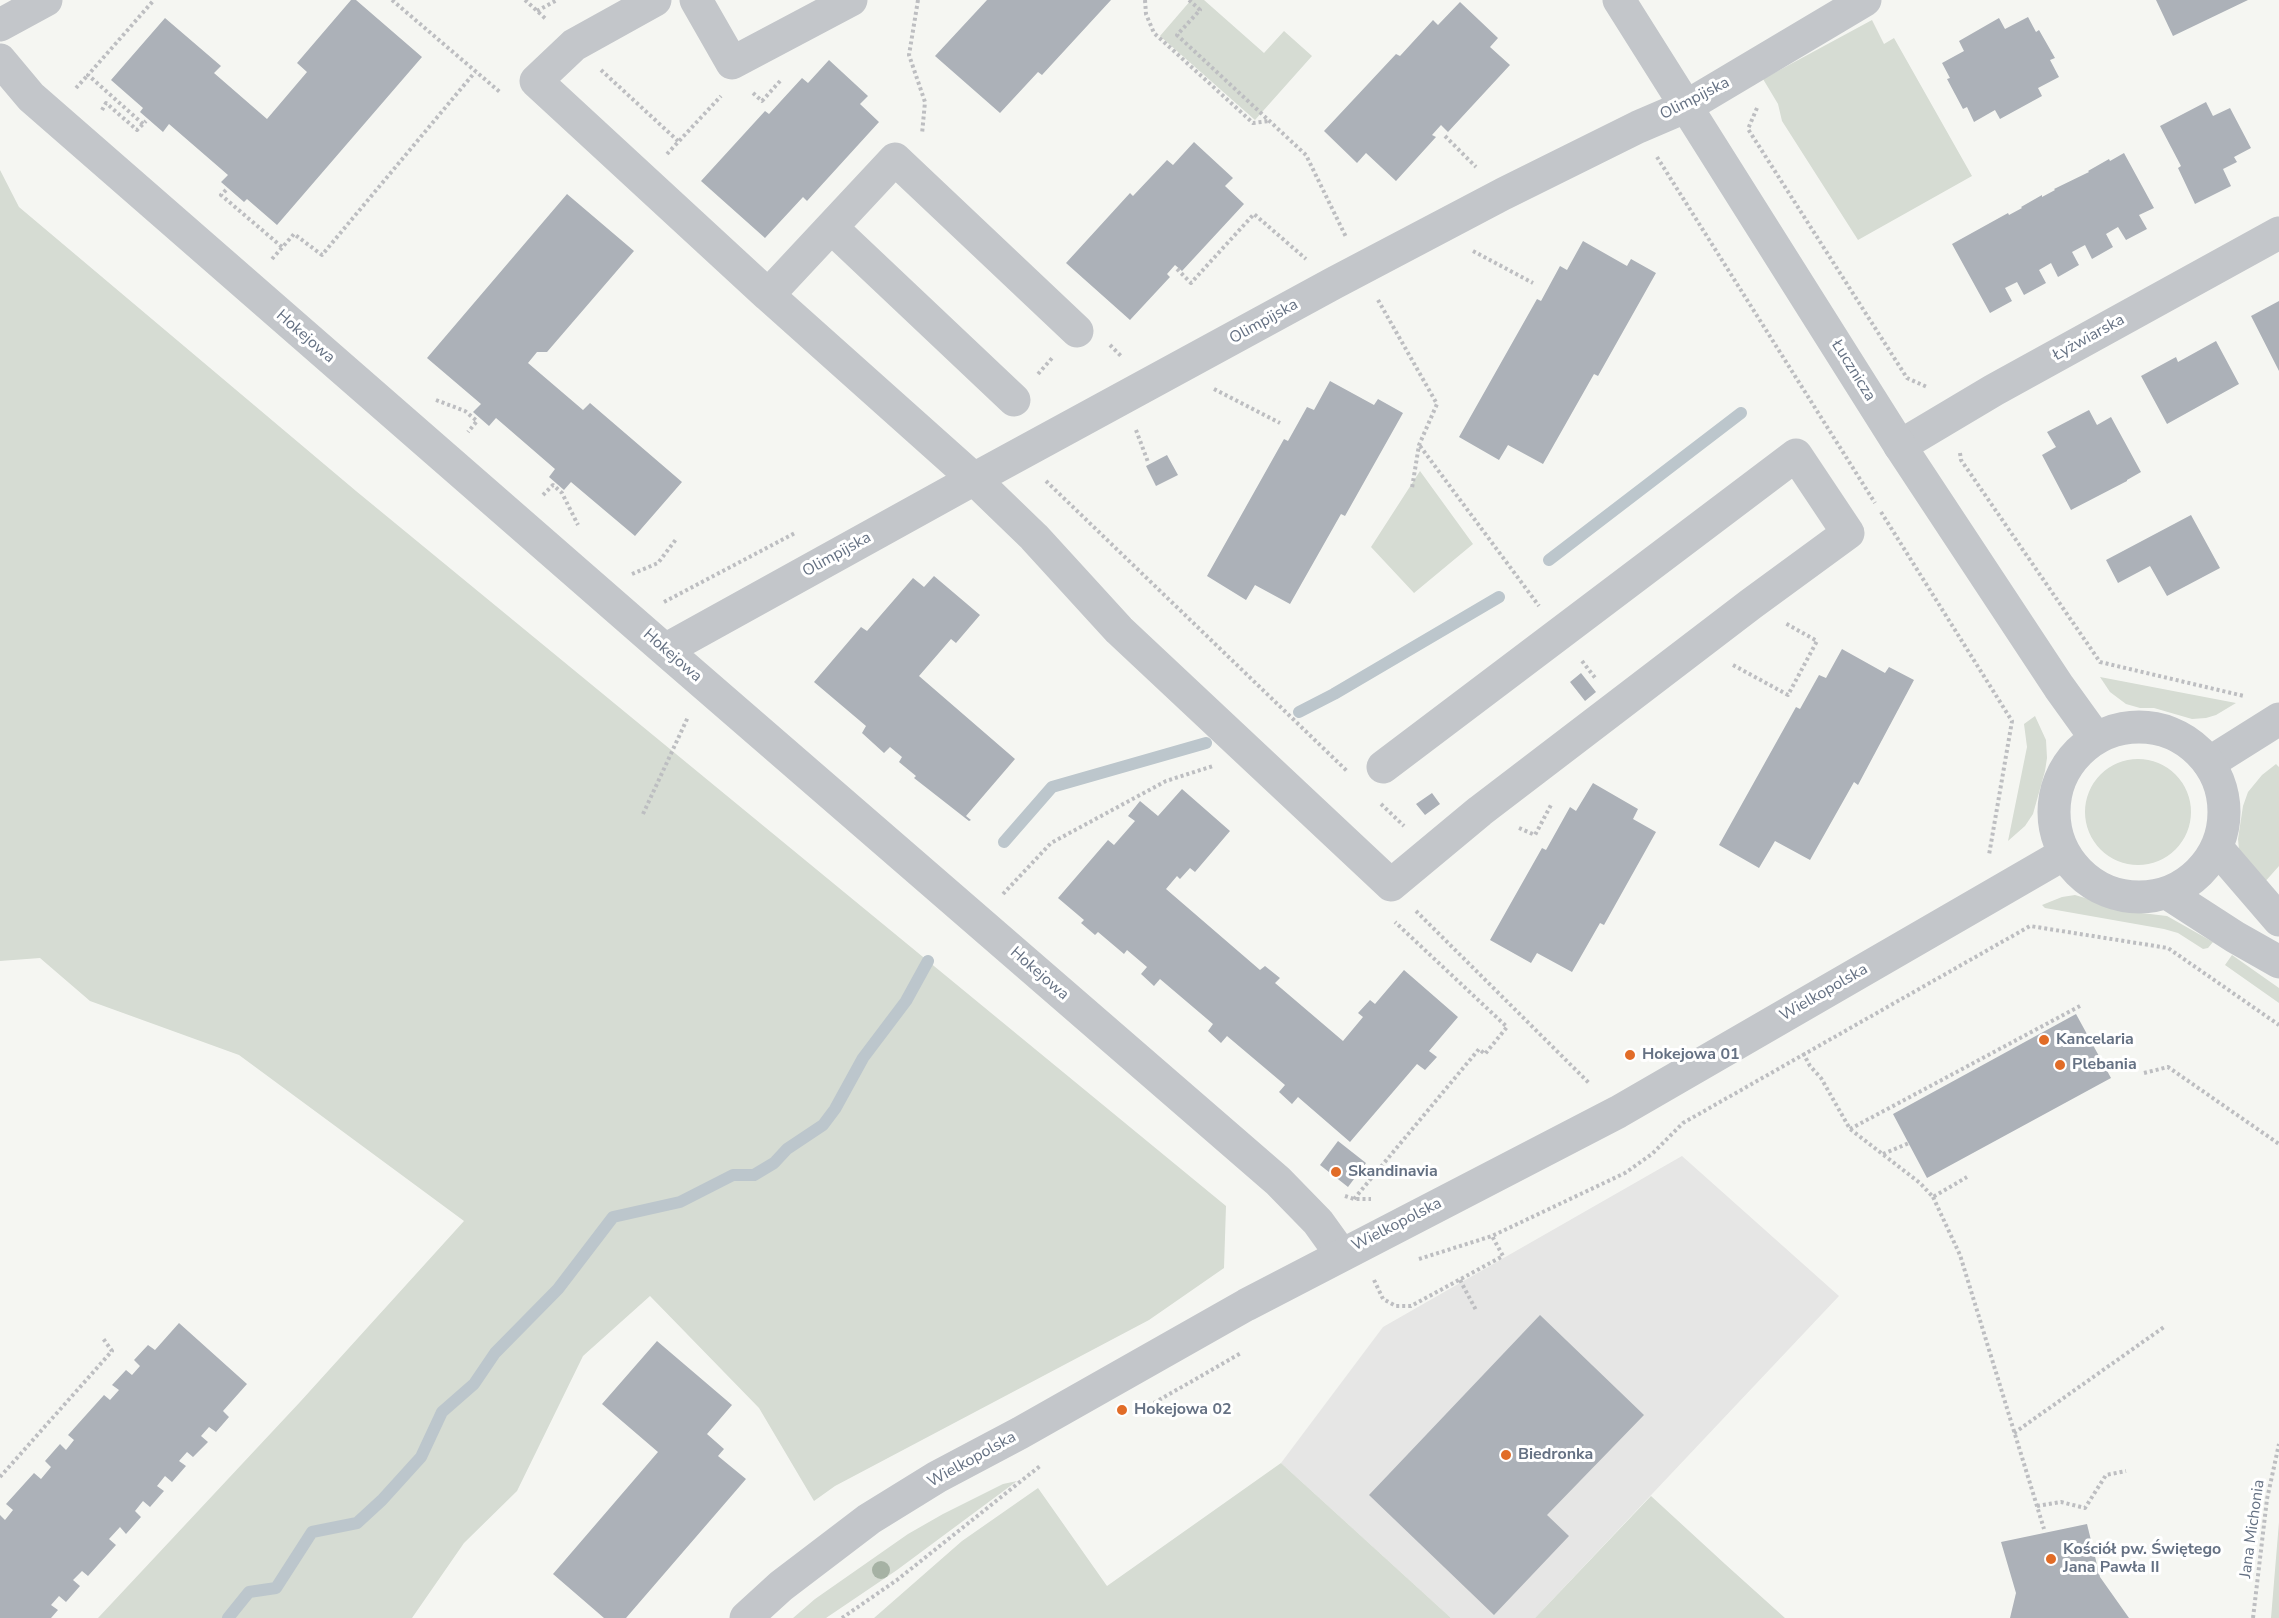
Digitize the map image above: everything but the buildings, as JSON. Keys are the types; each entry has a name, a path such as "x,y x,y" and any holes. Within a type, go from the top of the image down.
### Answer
{"street":[{"path":"0,25 46,0"},
{"path":"655,0 574,45 536,81 768,295 974,479 1034,537 1119,630 1389,900 1430,851 1618,705 1848,532 1796,455 1561,634 1368,772"},
{"path":"696,0 732,63 851,0"},
{"name":"Łucznicza","path":"1619,0 1900,446 2059,687 2095,737"},
{"name":"Olimpijska","path":"665,650 1348,276 1617,138 1687,106 1865,0"},
{"name":"Hokejowa","path":"0,60 31,97 1278,1181 1318,1222 1341,1254"},
{"path":"768,295 895,159 1077,331"},
{"path":"832,228 1014,400"},
{"name":"Łyżwiarska","path":"1900,446 1994,390 2279,233"},
{"path":"2209,763 2279,718"},
{"path":"2125,727 2157,728 2187,741 2209,763 2222,790 2224,819 2217,848 2196,876 2167,893 2138,898 2108,892 2082,877 2064,854 2053,823 2056,789 2070,760 2095,737 2125,727"},
{"path":"2217,848 2279,920"},
{"name":"Wielkopolska","path":"746,1618 781,1586 869,1519 937,1477 1039,1423 1246,1305 1341,1254 1618,1112 2064,854"},
{"path":"2167,893 2279,962"}],"path":[{"path":"72,92 154,0"},
{"path":"392,0 502,94"},
{"path":"537,11 557,0"},
{"path":"918,0 909,55 925,102 918,181"},
{"path":"1144,0 1146,14 1154,33 1253,123 1270,121"},
{"path":"1190,0 1200,10 1177,35 1306,155 1348,276 1437,404 1419,445 1412,488"},
{"path":"248,286 294,234 322,255 476,72"},
{"path":"88,75 143,124"},
{"path":"645,180 723,94"},
{"path":"1759,104 1748,129 1907,378 1936,391"},
{"path":"226,190 221,195 282,247"},
{"path":"1177,269 1191,283 1254,214 1348,276"},
{"path":"1433,231 1533,283"},
{"path":"1178,370 1280,423"},
{"path":"426,396 465,411 477,421 466,435"},
{"path":"1419,445 1561,634 1618,705"},
{"path":"1029,449 1038,473 1368,772"},
{"path":"1960,450 1960,460 2100,662 2244,696"},
{"path":"540,497 553,485 562,493 584,535"},
{"path":"664,603 799,531"},
{"path":"631,575 658,563 677,538"},
{"path":"1698,645 1788,695 1817,641 1751,604"},
{"path":"643,814 705,684"},
{"path":"1003,895 1051,843 1166,781 1215,766"},
{"path":"1379,802 1430,851"},
{"path":"1389,900 1590,1084"},
{"path":"1354,1199 1479,1049 1485,1054 1507,1027 1389,900"},
{"path":"1415,1260 1492,1236 1625,1173 1652,1154 1683,1123 2030,926 2168,948 2279,1025"},
{"path":"1850,1129 2080,1006"},
{"path":"1803,1053 1810,1066 1821,1078 1850,1129 1920,1183 1933,1197 1960,1255 2044,1529"},
{"path":"2144,1073 2168,1067 2279,1144"},
{"path":"1883,1154 1909,1143"},
{"path":"1933,1197 1967,1177"},
{"path":"1371,1274 1383,1299 1396,1306 1411,1306 1503,1256 1492,1236"},
{"path":"1460,1280 1476,1310"},
{"path":"2014,1434 2164,1327"},
{"path":"0,1477 112,1351 102,1336"},
{"path":"1131,1416 1249,1348"},
{"name":"Jana Michonia","path":"2253,1618 2268,1499 2279,1444"},
{"path":"842,1618 897,1580 1041,1465"},
{"path":"2037,1506 2061,1502 2085,1508 2106,1475 2126,1471"}],"shaded area":[{"path":"1191,0 1204,0 1264,53 1284,31 1312,56 1255,120 1160,36"},
{"path":"1872,20 1884,44 1894,38 1972,176 1858,240 1782,121 1778,104 1763,79"},
{"path":"0,170 19,207 356,491 1226,1206 1224,1268 1149,1320 835,1486 814,1501 759,1408 650,1296 583,1356 517,1491 464,1543 412,1618 98,1618 300,1402 464,1221 239,1055 90,1001 40,958 0,961"},
{"path":"1420,471 1473,544 1414,593 1371,547"},
{"path":"2100,677 2236,703 2216,715 2192,719 2154,708 2140,708 2126,704 2110,692"},
{"path":"2035,716 2046,740 2045,771 2033,814 2025,826 2008,841 2027,747 2024,724"},
{"path":"2138,759 2158,763 2176,774 2187,792 2191,812 2187,832 2176,850 2158,861 2138,865 2118,861 2100,850 2089,832 2085,812 2089,792 2100,774 2118,763"},
{"path":"2276,764 2279,767 2279,866 2263,884 2239,850 2238,839 2243,806 2248,792 2262,775"},
{"path":"2075,895 2116,910 2167,916 2213,942 2208,948 2203,949 2178,933 2164,929 2045,908 2042,905 2062,897"},
{"path":"2232,955 2279,988 2279,1003 2225,965"},
{"path":"1682,1156 1839,1296 1535,1618 1451,1618 1281,1463 1383,1327"},
{"path":"1281,1463 1451,1618 874,1618 962,1541 1038,1488 1107,1586"},
{"path":"1017,1481 897,1570 826,1618 793,1618 815,1599 908,1534 1003,1484"},
{"path":"1651,1496 1725,1564 1785,1618 1535,1618"},
{"path":"2279,1522 2279,1618 2271,1618"}],"waterway":[{"path":"1549,560 1741,413"},
{"path":"1299,712 1334,694 1499,597"},
{"path":"1004,842 1052,787 1206,743"},
{"path":"228,1618 249,1592 276,1588 312,1532 357,1523 382,1500 421,1457 442,1412 474,1384 495,1353 558,1289 613,1217 680,1202 733,1175 754,1175 774,1163 787,1149 823,1125 835,1109 863,1058 906,1001 928,961"}],"place":[{"name":"Kancelaria","path":"2044,1040"},
{"name":"Hokejowa 01","path":"1630,1055"},
{"name":"Plebania","path":"2060,1065"},
{"name":"Skandinavia","path":"1336,1172"},
{"name":"Hokejowa 02","path":"1122,1410"},
{"name":"Biedronka","path":"1506,1455"},
{"name":"Kościół pw. Świętego Jana Pawła II","path":"2051,1559"}]}
